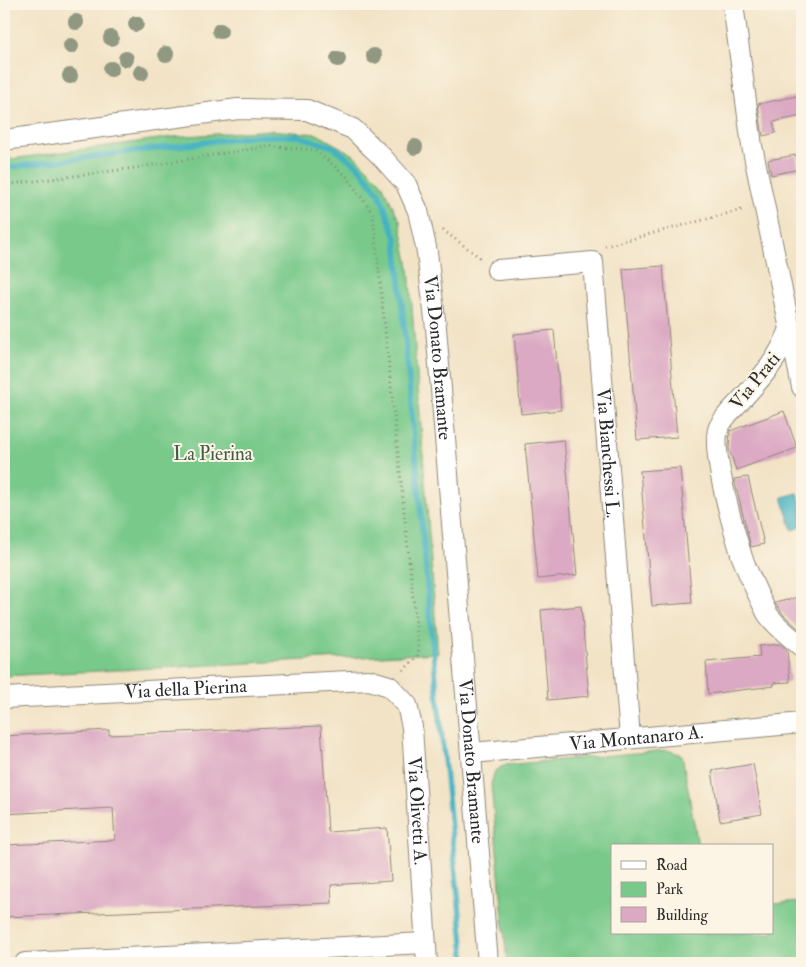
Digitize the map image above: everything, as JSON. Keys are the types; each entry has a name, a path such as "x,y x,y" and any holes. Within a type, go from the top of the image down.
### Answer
{"street":[{"path":"733,4 752,146 802,387"},
{"name":"Via Donato Bramante","path":"4,140 238,109 307,110 353,130 382,157 406,184 418,211 428,252 472,753 488,963"},
{"name":"Via Bianchessi L.","path":"497,270 593,262 630,738"},
{"name":"Via Prati","path":"790,329 777,357 726,417 718,428 716,439 719,468 743,558 768,614 784,632 802,647"},
{"name":"Via Olivetti A.","path":"369,680 389,686 407,705 412,727 427,963"},
{"name":"Via della Pierina","path":"4,698 369,680"},
{"name":"Via Montanaro A.","path":"472,753 802,723"},
{"path":"25,963 81,962 425,943"}],"path":[{"path":"4,184 135,168 268,146 315,150 347,177 374,214 420,654 389,686"},
{"path":"605,246 763,204"},
{"path":"418,211 497,270"}],"green space":[{"name":"La Pierina","path":"270,130 317,134 354,155 381,182 400,221 409,267 438,653 4,676 4,160 173,137"},
{"path":"667,750 682,755 698,844 611,844 611,934 774,934 774,904 802,902 802,963 507,963 491,784 495,771 505,765"}],"water":[{"path":"798,493 802,509 802,527 792,530 782,497"}],"building":[{"path":"802,95 802,116 773,122 776,133 763,136 758,104"},
{"path":"796,155 799,169 771,175 768,160"},
{"path":"663,266 677,437 637,440 623,269"},
{"path":"554,330 561,410 521,414 514,334"},
{"path":"784,411 797,448 736,470 729,449 730,431"},
{"path":"564,440 577,575 538,579 525,444"},
{"path":"680,468 692,603 652,606 640,471"},
{"path":"748,477 764,544 751,547 734,479"},
{"path":"802,596 802,632 783,614 775,603"},
{"path":"581,606 589,696 548,700 541,610"},
{"path":"780,644 787,650 790,682 773,683 774,686 708,694 706,662 760,657 759,646"},
{"path":"321,726 328,832 387,828 391,881 331,885 332,903 4,917 4,845 115,840 113,808 4,814 4,736 109,730 109,735"},
{"path":"753,764 762,814 720,821 712,771"}],"waterway":[{"path":"4,168 255,136 298,136 333,147 358,166 380,195 396,238 434,661 465,963"}]}
